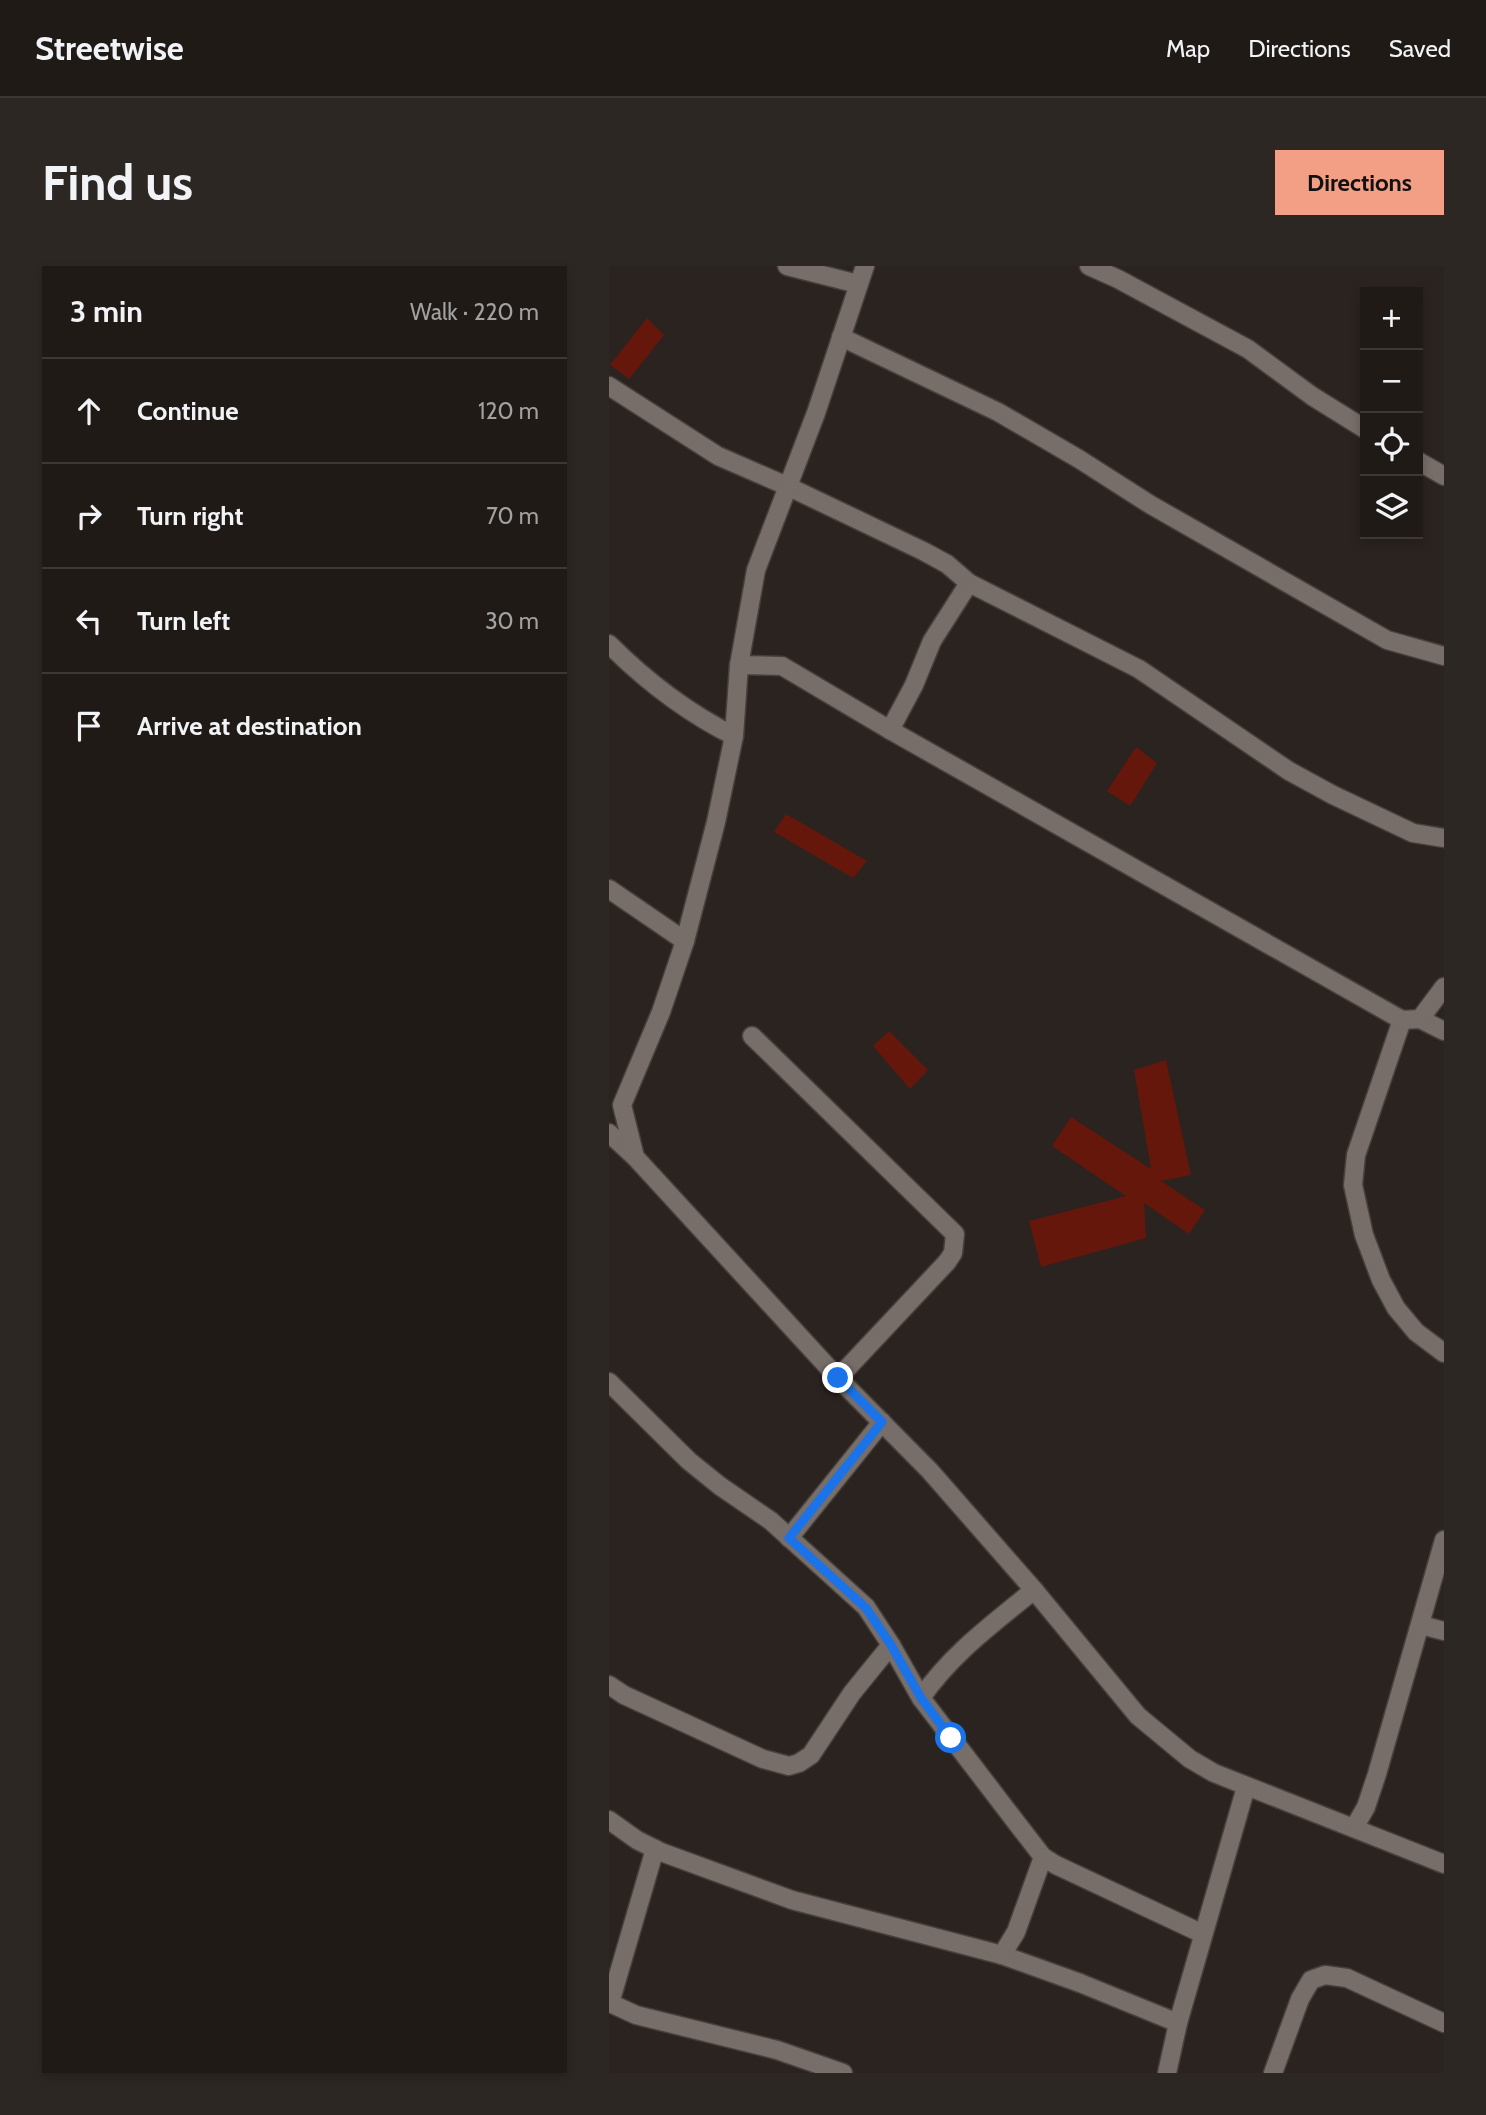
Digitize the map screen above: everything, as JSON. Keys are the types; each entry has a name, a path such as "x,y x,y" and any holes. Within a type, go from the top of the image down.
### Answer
{"street":[{"path":"787,266 858,284"},
{"path":"635,1157 616,1108 661,1012 685,941 716,822 734,736 739,665 756,570 865,266"},
{"path":"1089,266 1248,349 1312,396 1360,426"},
{"path":"841,337 998,412 1151,505 1387,640 1444,656"},
{"path":"609,386 718,456 923,551 947,564 969,583 1139,669 1289,771 1333,795 1413,833 1444,838"},
{"path":"1423,464 1444,476"},
{"path":"890,730 914,685 932,641 969,583"},
{"path":"609,644 653,685 695,716 734,736"},
{"path":"739,665 782,666 890,730 1411,1020 1444,1031"},
{"path":"609,888 685,941"},
{"path":"1444,987 1411,1020 1356,1155 1353,1185 1364,1235 1381,1280 1396,1308 1416,1332 1444,1353"},
{"path":"752,1036 955,1234 953,1253 940,1270 838,1378"},
{"path":"609,1133 635,1157 838,1378 929,1471 1034,1590 1138,1716 1190,1759 1246,1787 1444,1864"},
{"path":"609,1382 689,1461 771,1521 866,1608 921,1698 1043,1857 1203,1934"},
{"path":"789,1538 882,1422"},
{"path":"1354,1828 1366,1807 1377,1774 1444,1540"},
{"path":"921,1698 933,1681 975,1638 1034,1590"},
{"path":"1421,1625 1444,1631"},
{"path":"609,1685 624,1695 729,1744 763,1759 789,1766 811,1755 852,1693 891,1645"},
{"path":"1167,2073 1178,2023 1246,1787"},
{"path":"609,1820 655,1849 792,1900 1002,1955 1178,2023"},
{"path":"655,1849 609,2004 636,2015 777,2050 843,2073"},
{"path":"1002,1955 1016,1932 1043,1857"},
{"path":"1273,2073 1300,1999 1311,1980 1325,1975 1347,1978 1444,2023"}],"building":[{"path":"647,318 664,335 629,379 610,365"},
{"path":"1136,747 1157,763 1130,806 1107,791"},
{"path":"786,814 867,861 853,878 774,832"},
{"path":"889,1031 928,1070 910,1089 873,1046"},
{"path":"1166,1060 1191,1175 1161,1181 1205,1210 1189,1234 1144,1203 1146,1238 1041,1267 1029,1221 1126,1196 1052,1146 1071,1117 1151,1169 1134,1070"}],"route":[{"path":"838,1378 882,1422 789,1538 866,1608 921,1698 951,1738"}]}
